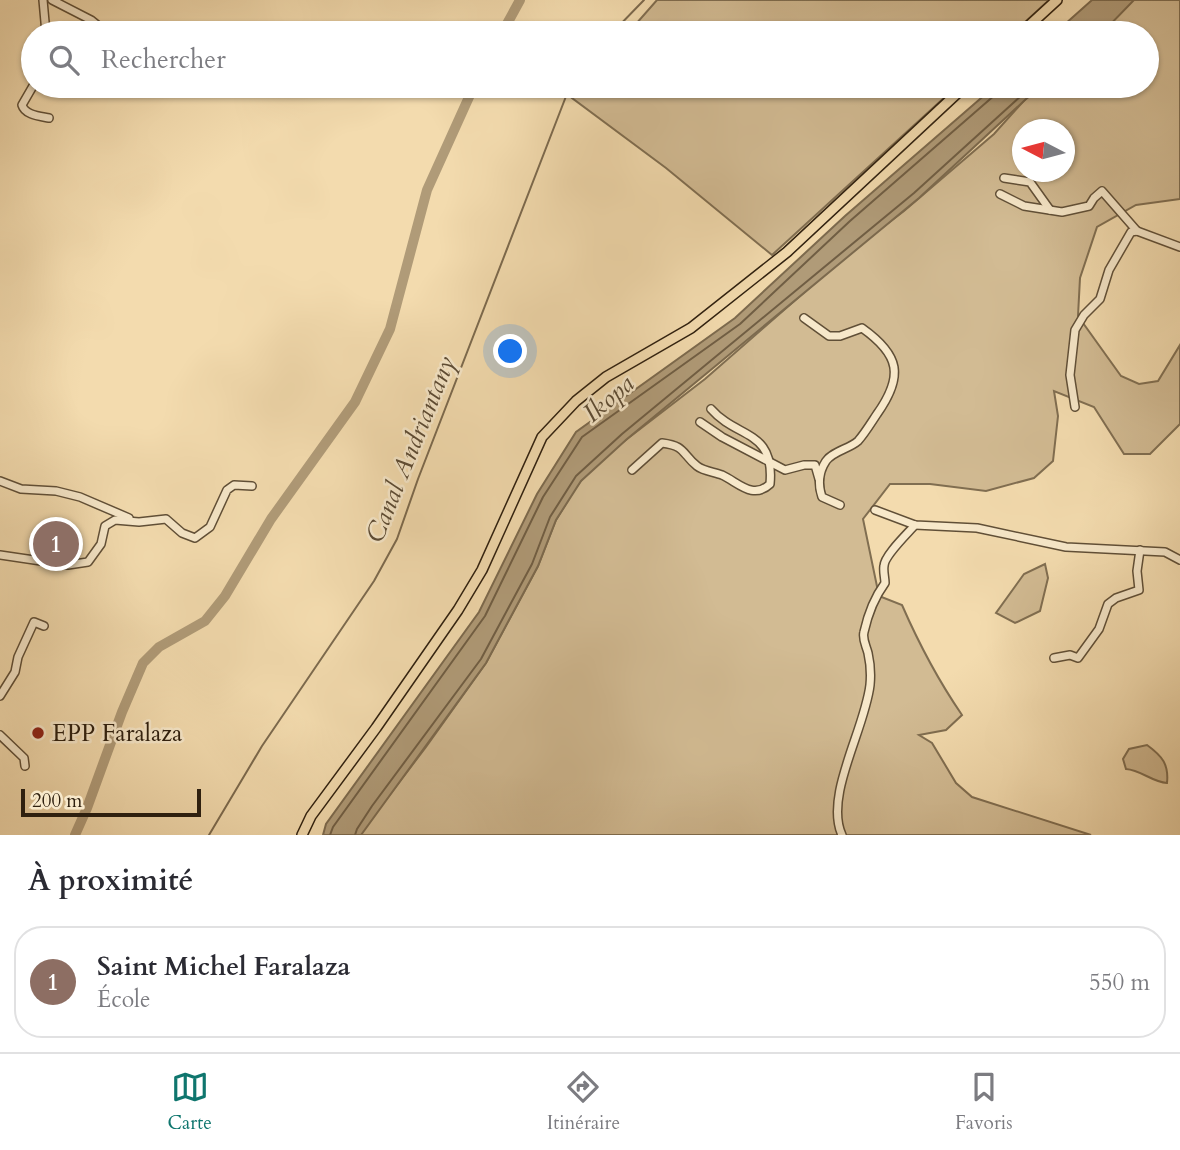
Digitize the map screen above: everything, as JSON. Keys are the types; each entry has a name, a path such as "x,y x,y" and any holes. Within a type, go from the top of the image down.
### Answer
{"main road":[{"path":"1034,21 1056,0"},
{"path":"302,835 311,816 458,610 482,570 542,437 576,401 606,377 691,328 787,252 952,98"}],"street":[{"path":"43,0 45,21"},
{"path":"52,0 92,21"},
{"path":"26,98 22,104 28,113 49,118"},
{"path":"1004,178 1030,183 1051,210"},
{"path":"1000,194 1024,206 1062,212 1089,206 1102,191 1137,231 1180,247"},
{"path":"1075,407 1070,375 1074,330 1100,299 1109,270 1122,245 1131,232 1137,231"},
{"path":"804,318 829,336 840,336 862,328 885,345 892,363 895,381 891,395 857,442 826,460 817,484 822,497 840,505"},
{"path":"632,470 662,443 673,444 685,451 699,468 721,475 752,492 763,491 770,484 772,469 758,440 722,419 712,409"},
{"path":"700,422 722,437 785,470 815,465 819,479"},
{"path":"0,481 21,489 56,491 80,497 139,522"},
{"path":"0,555 68,565 88,562 101,544 105,526 116,520 139,522 166,519 183,533 195,538 210,527 227,490 234,485 252,486"},
{"path":"875,510 915,525 977,528 1066,547 1165,552 1180,560"},
{"path":"842,835 836,823 840,785 858,737 870,685 868,654 863,636 875,597 885,583 886,555 897,547 915,525"},
{"path":"1054,659 1070,655 1078,658 1099,629 1108,604 1116,598 1139,590 1137,571 1140,550"},
{"path":"0,695 15,672 18,657 34,622 44,626"},
{"path":"0,735 24,758 25,766"}],"shaded area":[{"path":"657,0 1049,0 1026,21 639,21"},
{"path":"1131,0 1180,0 1180,199 1136,205 1097,227 1080,278 1078,316 1121,376 1139,384 1158,381 1180,345 1180,424 1150,454 1124,454 1094,407 1054,391 1058,416 1053,461 1034,478 986,491 930,484 890,484 863,519 879,596 902,605 929,662 962,715 946,730 919,735 932,743 956,783 972,797 1091,835 355,835 378,810 426,747 486,663 538,566 556,520 592,466 705,379 854,249 904,211 994,134 1026,98 1159,98 1159,21 1113,21"},
{"path":"572,98 944,98 772,255 666,168"},
{"path":"1045,564 1048,578 1040,611 1015,623 996,613 1024,574"},
{"path":"1147,745 1163,761 1167,771 1167,783 1126,769 1123,759 1129,749"}],"water":[{"path":"1092,0 1134,0 1114,21 1068,21"},
{"path":"981,98 1027,98 919,198 627,439 581,481 556,520 538,566 486,663 361,835 323,835 326,824 479,612 537,494 576,432 735,318 845,216"}],"waterway":[{"path":"509,21 520,0"},
{"name":"Canal Andriantany","path":"624,21 644,0"},
{"path":"75,835 143,663 159,647 205,621 225,596 271,519 355,402 390,329 427,190 469,98"},
{"name":"Canal Andriantany","path":"209,835 262,746 374,581 397,539 565,98"}],"place":[{"name":"Saint Michel Faralaza","path":"56,544"},
{"name":"EPP Faralaza","path":"38,733"}],"water label":[{"name":"Ikopa","path":"608,398"}]}
